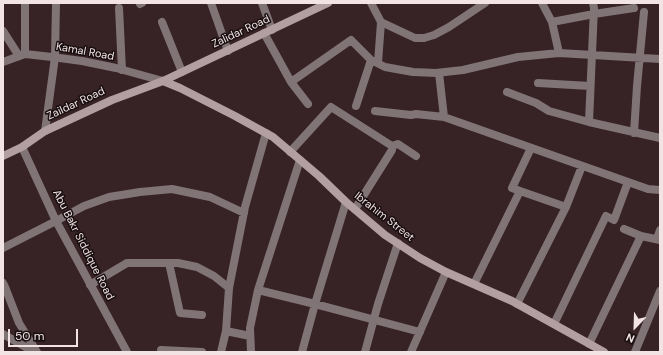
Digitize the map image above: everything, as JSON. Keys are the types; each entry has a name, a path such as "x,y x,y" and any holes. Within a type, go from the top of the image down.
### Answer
{"main road":[{"name":"Zalidar Road","path":"163,81 326,4"},
{"name":"Zaildar Road","path":"3,156 22,147 45,131 112,100 163,81"},
{"name":"Ibrahim Street","path":"163,81 235,116 273,137 385,235 420,258 446,272 517,304 600,351"}],"street":[{"path":"22,55 25,3"},
{"path":"45,131 55,57 56,3"},
{"path":"211,3 228,51"},
{"path":"262,3 268,32 291,82 308,104"},
{"path":"356,106 374,62 381,22 372,3"},
{"path":"381,22 415,38 424,38 434,35 449,27 485,3"},
{"path":"542,3 552,22 559,53"},
{"path":"589,122 594,14 593,3"},
{"path":"119,8 122,70"},
{"path":"552,22 634,8"},
{"path":"634,133 644,12"},
{"path":"162,22 182,72"},
{"path":"3,31 22,55"},
{"path":"291,82 351,40 374,62 385,67 413,72 439,73 463,70 518,57 559,53 660,59"},
{"name":"Kamal Road","path":"3,62 22,55 55,57 82,61 163,81"},
{"path":"439,73 444,117"},
{"path":"538,83 590,86"},
{"path":"507,92 536,103 549,112 660,138"},
{"path":"290,152 331,107 392,146"},
{"path":"375,111 444,117 648,189 660,190"},
{"path":"221,352 226,331 229,288 244,212 266,133"},
{"path":"392,146 398,144 416,156"},
{"path":"355,209 392,150 392,146"},
{"name":"Abu Bakr Siddique Road","path":"22,147 56,221 127,352"},
{"path":"531,148 512,188 566,207"},
{"path":"252,352 250,328 258,290 300,160"},
{"path":"517,304 566,207 582,166"},
{"path":"554,324 606,216 614,220 628,182"},
{"path":"3,248 84,206 109,197 140,192 172,188 210,197 244,212"},
{"path":"474,284 520,192"},
{"path":"302,352 346,202"},
{"path":"624,229 641,236 659,240 660,230"},
{"path":"589,344 641,236"},
{"path":"365,352 378,304 398,243"},
{"path":"90,284 126,263 178,263 197,267 214,276 229,288"},
{"path":"169,263 180,313 202,316"},
{"path":"411,352 446,272"},
{"path":"3,283 20,323 37,352"},
{"path":"258,290 420,332"},
{"path":"635,352 660,291"},
{"path":"226,331 250,336"},
{"path":"3,334 34,352"},
{"path":"161,350 202,352"}]}
